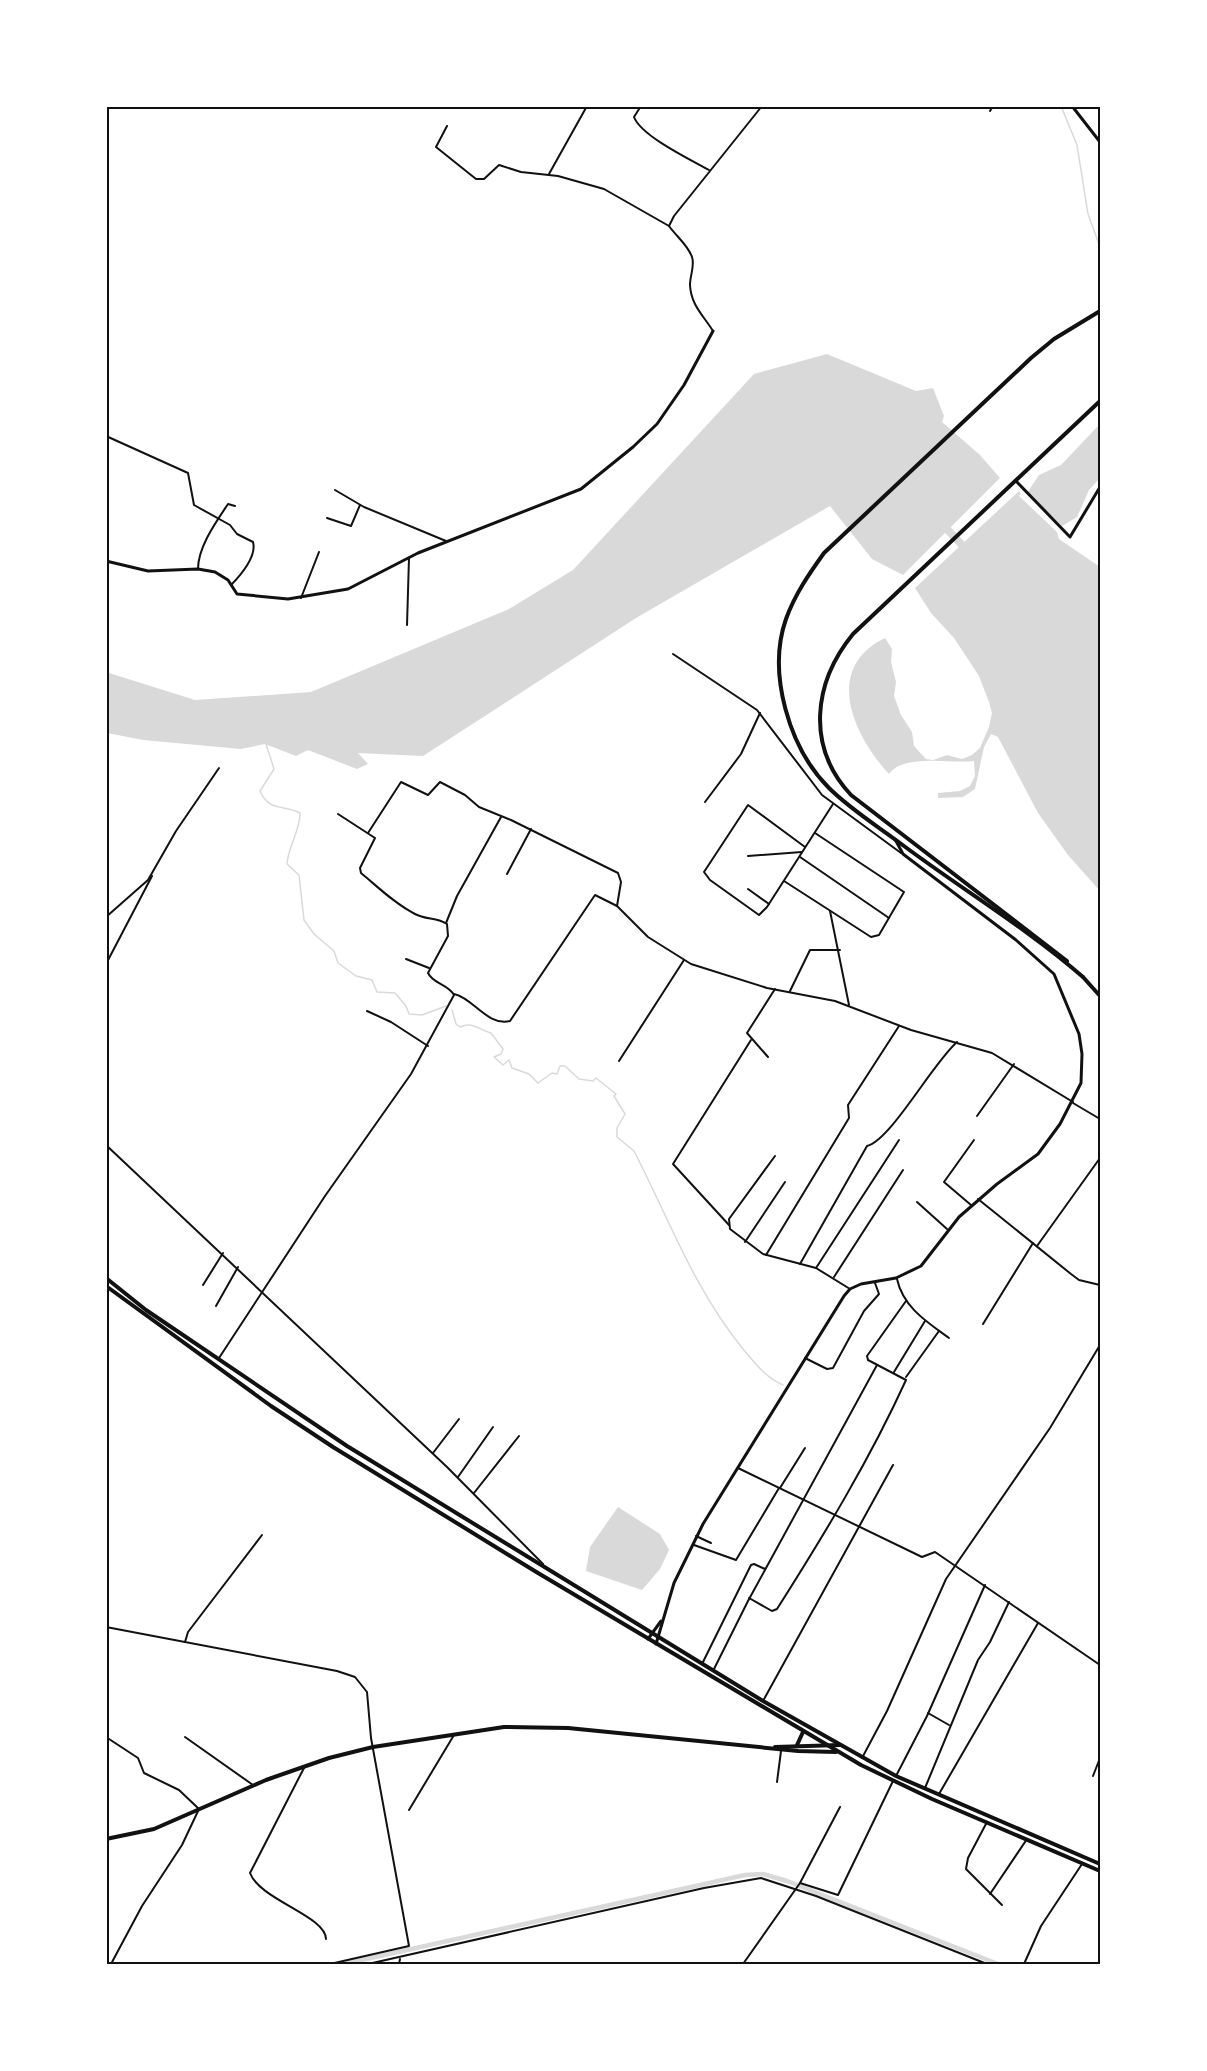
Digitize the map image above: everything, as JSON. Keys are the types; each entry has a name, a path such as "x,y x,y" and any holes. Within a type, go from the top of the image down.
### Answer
{"highway":[{"path":"1083,977 1049,948 1017,929 896,841 828,787 810,764 793,735 782,690 782,637 799,588 824,553 984,401 1054,339 1101,311"},
{"path":"1101,401 843,646 827,679 820,718 821,742 827,761 838,781 863,806 1063,956 1101,996"},
{"path":"106,1278 218,1360 348,1446 763,1701 897,1776 1094,1862 1101,1863"},
{"path":"106,1286 307,1429 803,1732 894,1781 1101,1870"},
{"path":"106,1839 146,1832 306,1764 373,1747 454,1735 534,1726 774,1747 840,1745"},
{"path":"797,1746 803,1732"},
{"path":"782,1747 850,1751"}],"main road":[{"path":"1072,106 1101,142"},
{"path":"106,561 148,571 198,569 220,573 237,594 280,599 330,594 358,585 409,558 567,496 594,481 657,424 684,386 713,331"},
{"path":"1014,483 1070,537 1101,487"},
{"path":"656,1644 660,1637 674,1583 696,1536 833,1310 850,1289 896,1278 921,1266 947,1229 971,1205 1038,1154 1073,1102 1081,1083 1081,1042 1054,974 1016,940 903,854 896,841"},
{"path":"648,1639 651,1632 663,1620"}],"street":[{"path":"549,174 587,106"},
{"path":"641,106 634,117 638,123 667,145 710,171"},
{"path":"669,226 762,106"},
{"path":"990,111 993,106"},
{"path":"447,126 437,142 437,149 476,178 484,179 499,165 524,172 549,174 604,189 669,226 691,254 692,298 698,312 713,331"},
{"path":"106,436 188,473 193,503 254,544 245,569 231,585"},
{"path":"335,490 360,505 448,542"},
{"path":"198,569 201,553 227,505 235,506"},
{"path":"327,518 351,526 360,505"},
{"path":"301,598 319,552"},
{"path":"406,625 409,558"},
{"path":"673,654 760,713 812,784 832,804 903,854"},
{"path":"705,802 741,754 760,713"},
{"path":"106,964 147,890 154,871 176,831 219,768"},
{"path":"368,833 403,781 428,795 440,782 501,817 620,874 617,906"},
{"path":"805,847 748,805 704,870 705,875 753,913 759,915 769,904 815,833 832,804"},
{"path":"338,814 375,839 360,868 361,873 411,912 446,923"},
{"path":"501,817 455,899 446,923 448,936 429,968 429,977 483,1013 500,1021 510,1021 592,896 597,895 617,906 648,937 684,960 729,977 835,1000 899,1026 992,1053 1014,1064 1101,1119"},
{"path":"507,874 531,830"},
{"path":"784,881 874,938 879,935 904,892 815,833"},
{"path":"748,856 802,852"},
{"path":"799,856 889,918"},
{"path":"106,917 139,890 154,871"},
{"path":"748,889 769,904"},
{"path":"830,910 840,950 849,1006"},
{"path":"790,992 810,950 840,950"},
{"path":"406,959 429,968"},
{"path":"619,1060 684,960"},
{"path":"768,1057 747,1033 776,989"},
{"path":"218,1360 325,1196 406,1082 428,1046 454,994"},
{"path":"367,1011 391,1022 428,1046"},
{"path":"766,1255 849,1118 848,1105 899,1026"},
{"path":"751,1040 673,1164 729,1224 737,1236 745,1242 766,1255 816,1268 834,1277 850,1289"},
{"path":"800,1264 867,1146 877,1143 903,1112 928,1074 957,1042"},
{"path":"977,1116 1014,1064"},
{"path":"816,1268 899,1140"},
{"path":"971,1205 944,1182 974,1140"},
{"path":"106,1144 458,1477 549,1570"},
{"path":"729,1224 735,1211 775,1156"},
{"path":"1037,1246 1101,1158"},
{"path":"834,1277 903,1170"},
{"path":"745,1242 785,1182"},
{"path":"974,1196 1079,1280 1101,1285"},
{"path":"917,1202 947,1229"},
{"path":"983,1324 1033,1243"},
{"path":"203,1285 223,1253"},
{"path":"216,1306 238,1267"},
{"path":"896,1278 906,1301 925,1322 949,1338"},
{"path":"805,1358 827,1369 833,1368 855,1326 879,1294 875,1283"},
{"path":"906,1301 867,1356 868,1360 906,1378"},
{"path":"894,1372 925,1322"},
{"path":"749,1598 772,1611 777,1609 834,1514 906,1378 939,1330"},
{"path":"862,1758 887,1711 946,1579 1050,1428 1101,1345"},
{"path":"713,1671 749,1598 877,1365"},
{"path":"433,1453 459,1419"},
{"path":"458,1477 493,1426"},
{"path":"474,1493 519,1436"},
{"path":"693,1545 736,1560 805,1448"},
{"path":"763,1701 893,1465"},
{"path":"738,1468 922,1557 934,1551 957,1564 1101,1665"},
{"path":"185,1642 188,1632 262,1535"},
{"path":"696,1536 711,1543"},
{"path":"702,1664 751,1565 756,1564 766,1570"},
{"path":"897,1776 986,1586"},
{"path":"925,1788 978,1659 990,1642 1009,1602"},
{"path":"939,1794 1038,1623"},
{"path":"106,1627 351,1674 367,1692 373,1747 409,1945 378,1955 330,1964"},
{"path":"928,1713 950,1726"},
{"path":"409,1810 454,1735"},
{"path":"106,1737 138,1758 144,1773 179,1790 199,1809 182,1845 142,1906 111,1965"},
{"path":"185,1737 253,1785"},
{"path":"777,1782 782,1747"},
{"path":"1093,1776 1101,1758"},
{"path":"306,1764 250,1873 270,1896 325,1931 326,1940"},
{"path":"800,1883 838,1895 894,1781"},
{"path":"743,1965 800,1883 840,1808"},
{"path":"987,1822 966,1863 966,1869 989,1895 1002,1905"},
{"path":"989,1895 1027,1839"},
{"path":"1024,1965 1041,1926 1083,1863"},
{"path":"368,1965 730,1882 760,1878 796,1889 987,1965"},
{"path":"378,1955 379,1962"},
{"path":"399,1965 400,1959"}],"shaded area":[{"path":"827,354 916,391 933,388 944,416 942,422 980,455 1000,478 903,575 872,559 830,506 636,618 423,756 358,753 368,764 357,769 308,750 296,756 265,744 241,749 143,740 107,733 106,672 195,700 311,692 509,609 573,570 754,374"},
{"path":"1100,424 1100,478 1089,490 1077,517 1062,526 1027,493 1039,475 1061,465"},
{"path":"1019,491 1021,494 1019,496 1057,532 1059,539 1100,567 1100,891 1068,855 1038,813 998,737 991,734 984,747 975,789 963,797 938,798 938,793 960,791 970,786 975,776 974,761 916,761 896,768 889,774 865,741 850,703 849,685 854,667 866,651 885,638 892,649 891,662 896,682 894,696 901,715 912,732 914,746 926,759 933,760 947,755 962,759 972,755 980,748 992,713 979,676 954,638 931,613 915,588"},
{"path":"618,1507 660,1534 669,1550 660,1569 642,1590 586,1571 590,1547"}],"waterway":[{"path":"1061,106 1077,145 1088,214 1100,247"},
{"path":"940,522 969,552"},
{"path":"266,744 274,769 260,791 264,798 273,805 300,813 287,864 299,875 304,920 314,934 334,951 338,963 356,976 372,980 377,992 395,993 406,1006 409,1014 422,1015 446,1006"},
{"path":"452,1010 456,1024 460,1027 472,1025 491,1033 503,1049 501,1054 494,1057 503,1065 509,1060 512,1068 529,1074 538,1083 552,1073 557,1074 560,1066 565,1066 579,1079 593,1081 596,1078 616,1094 614,1096 625,1114 617,1128 617,1137 634,1151 696,1278 726,1326 756,1365 783,1385"},
{"path":"344,1964 745,1875 763,1874 787,1881 998,1964"}]}
